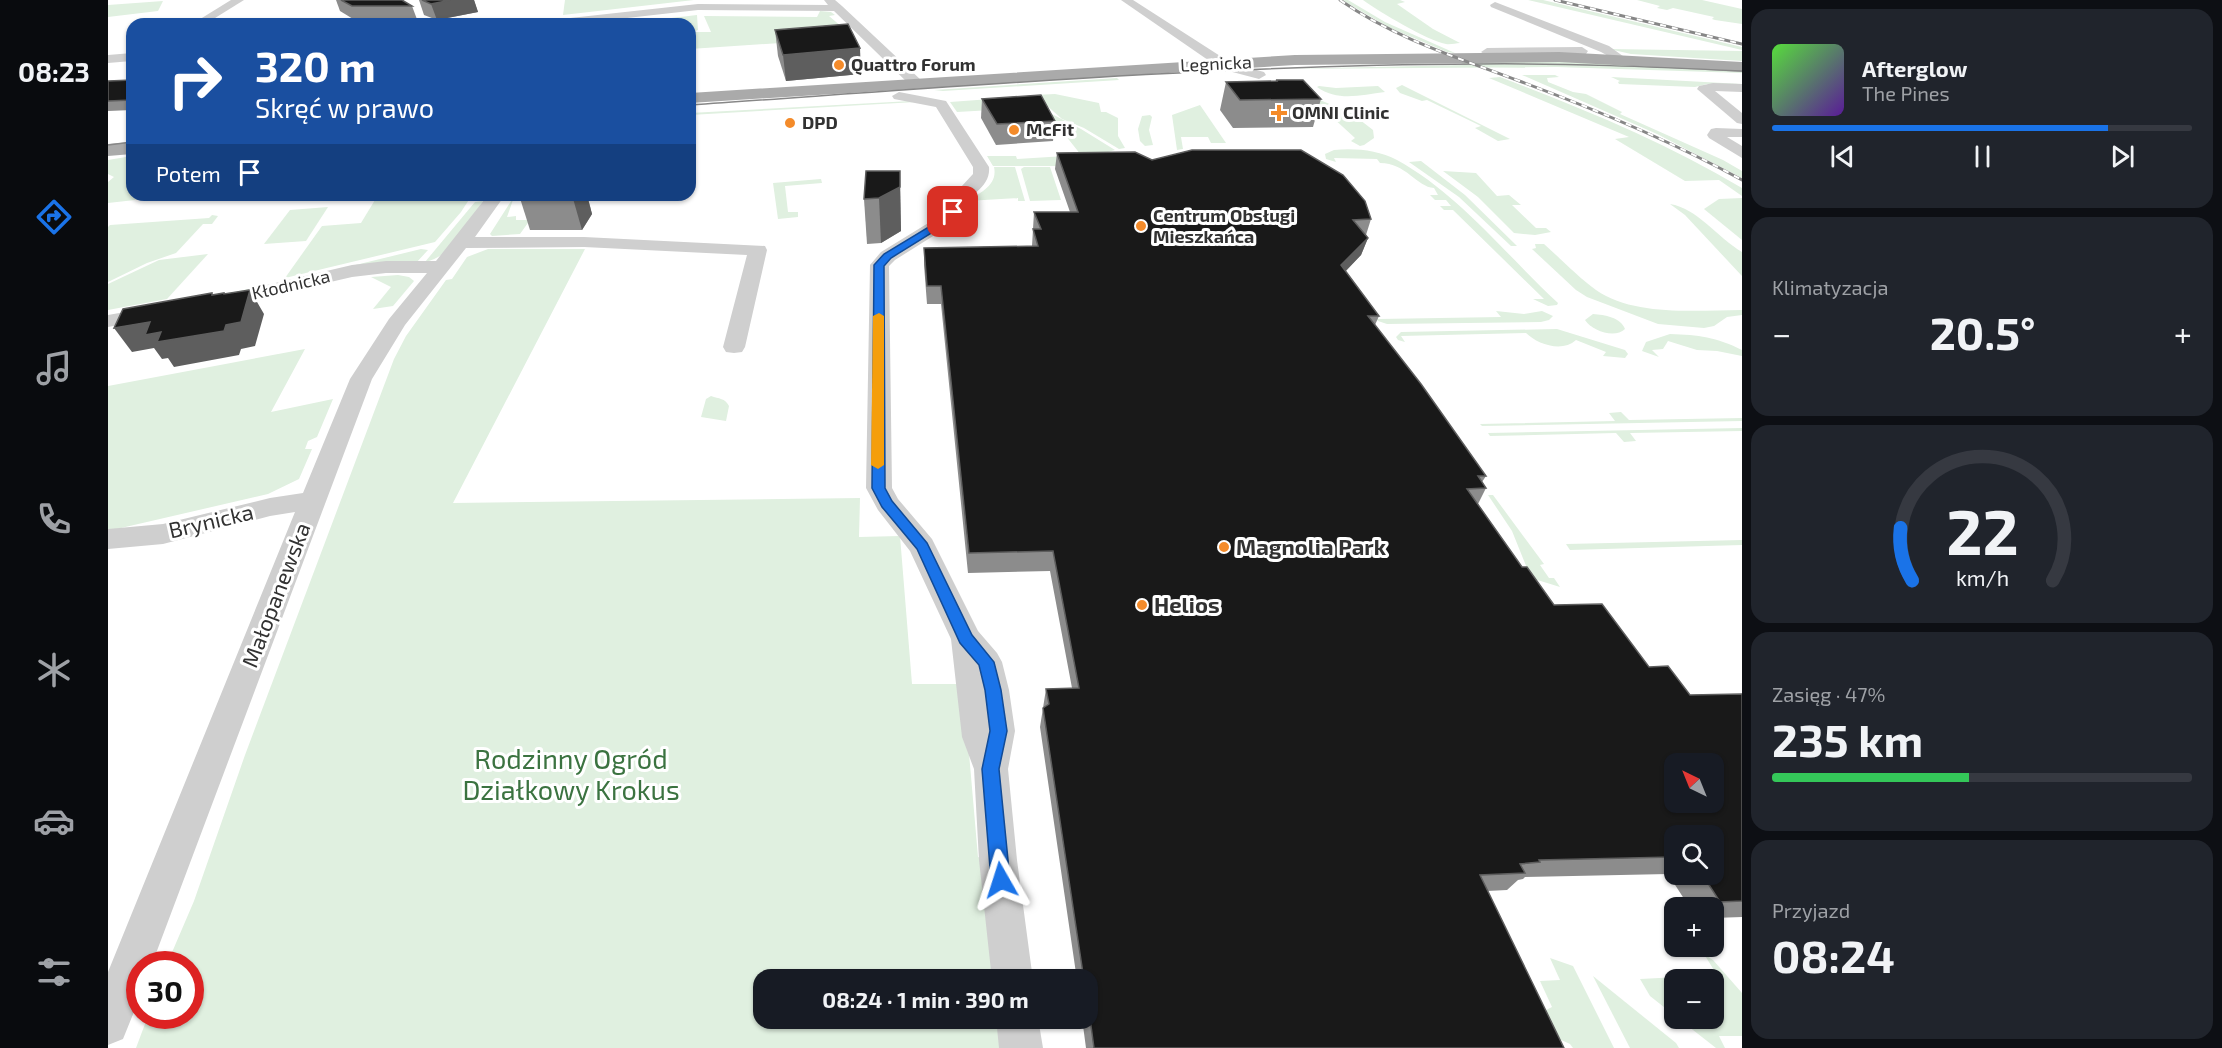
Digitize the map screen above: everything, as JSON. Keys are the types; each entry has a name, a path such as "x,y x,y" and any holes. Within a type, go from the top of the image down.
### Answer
{"main road":[{"name":"Legnicka","path":"696,98 1222,64 1616,55 1742,67"},
{"name":"Legnicka","path":"696,110 1258,75 1519,69 1742,76"},
{"path":"108,136 126,134"},
{"path":"108,150 126,148"}],"street":[{"path":"208,18 239,0"},
{"path":"1126,0 1222,64 1258,75"},
{"path":"601,18 698,8 833,4 917,84"},
{"path":"1495,5 1616,55"},
{"path":"553,18 555,10"},
{"path":"1487,52 1616,55"},
{"path":"108,59 126,58"},
{"path":"1742,88 1704,89 1742,120"},
{"path":"941,104 945,98 960,93"},
{"path":"899,96 941,104 981,167 982,176 975,184 939,205 953,212 951,218 888,256 879,265 878,472 881,496 922,546 966,639 986,662 993,690 998,731 991,769 998,860 1012,969"},
{"path":"1742,133 1716,132 1714,135 1742,153"},
{"name":"Małopanewska","path":"108,1024 362,379 378,349 462,243 492,201"},
{"path":"462,243 584,242 758,250 734,347"},
{"name":"Kłodnicka","path":"194,306 352,271 386,267 441,267"},
{"path":"108,321 174,310"},
{"name":"Brynicka","path":"108,539 163,534 270,507 313,501"},
{"path":"1018,1029 1021,1048"}],"green space":[{"path":"565,0 694,0 563,15"},
{"path":"1342,0 1348,0 1385,22 1455,53 1447,52 1390,28"},
{"path":"1363,0 1405,2 1397,4 1433,29 1460,43 1446,44 1427,37"},
{"path":"1528,0 1543,0 1742,47 1742,50"},
{"path":"1637,0 1702,0 1742,9 1742,24 1715,20 1712,19 1714,17 1673,8 1667,10 1657,8 1660,6"},
{"path":"163,1 158,11 108,17 108,5"},
{"path":"820,11 831,12 835,15 829,16 855,38 696,49 696,32 711,32 704,16 817,17"},
{"path":"697,15 698,30 696,31 696,18 671,18"},
{"path":"1609,49 1742,51 1742,61 1631,54"},
{"path":"1523,59 1742,68 1742,73 1557,67 1281,69 1465,65 1457,61"},
{"path":"1522,75 1555,75 1559,77 1547,78 1548,82 1573,92 1586,94 1622,112 1620,114 1723,160 1742,171 1742,178 1657,134"},
{"path":"1500,77 1654,141 1742,188 1742,196 1719,180 1685,181 1615,139 1629,137 1489,78"},
{"path":"1611,77 1742,84 1742,86 1619,84 1620,81"},
{"path":"1117,78 1119,80 934,90"},
{"path":"1402,85 1510,139 1498,141 1475,128 1481,126 1427,100 1422,101 1400,93 1396,88"},
{"path":"1378,86 1385,92 1341,96 1325,92 1317,87 1336,88"},
{"path":"1055,94 1099,103 1101,112 1118,118 1118,136 1125,148 1119,149 1084,128 1062,119 1035,95"},
{"path":"1308,95 1351,113 1373,130 1374,138 1360,146 1351,141 1355,138"},
{"path":"1031,96 1043,107 957,112 950,102"},
{"path":"911,101 916,102 696,115 696,113"},
{"path":"1200,105 1226,143 1211,143 1208,137 1181,137 1183,149 1177,150 1172,115"},
{"path":"1046,111 1115,150 1108,152 1131,166 993,166 987,156 1016,156 1017,159 1081,155"},
{"path":"1142,116 1152,117 1149,130 1153,145 1145,146 1140,141 1138,129"},
{"path":"1350,149 1382,154 1420,174 1481,226 1558,303 1557,305 1548,306 1533,299 1544,299 1453,210 1444,210 1440,206 1451,206 1446,200 1435,200 1430,195 1438,195 1434,188 1422,184 1397,167 1380,163 1377,159 1334,158 1336,162 1326,159 1325,154 1334,150"},
{"path":"126,157 126,201 108,203 108,182 114,177 108,174 108,160"},
{"path":"1421,161 1465,195 1517,246 1511,246 1459,197 1409,162"},
{"path":"994,167 1015,167 1025,201 1018,201 1018,198 967,201 991,184 995,173"},
{"path":"1050,167 1061,200 1030,201 1021,169"},
{"path":"1443,171 1476,173 1497,196 1509,195 1521,205 1512,205 1536,228 1546,228 1551,232 1535,235 1514,233 1478,197"},
{"path":"821,179 822,183 785,186 788,212 798,212 798,217 778,219 773,183"},
{"path":"1742,198 1742,240 1704,209 1719,199"},
{"path":"374,201 468,201 435,242 285,278 322,226 361,223"},
{"path":"483,201 452,246 435,259 425,262 475,202"},
{"path":"511,201 507,217 516,216 516,220 530,220 520,234 492,236 490,234"},
{"path":"1670,204 1698,217 1742,252 1742,276 1685,215"},
{"path":"328,207 306,241 264,244 290,210"},
{"path":"212,215 218,216 212,224 203,224 176,253 147,263 108,282 108,227 110,225 209,218"},
{"path":"1535,244 1544,244 1596,290 1629,305 1686,311 1742,310 1742,315 1727,317 1714,326 1704,328 1658,324 1587,297 1576,290 1532,249 1536,248"},
{"path":"421,249 428,250 416,263 226,296 229,293 294,280"},
{"name":"Rodzinny Ogród Działkowy Krokus","path":"488,249 585,249 453,503 860,498 859,537 900,536 912,684 963,684 978,857 981,858 994,969 753,969 753,1029 1001,1029 1004,1048 136,1048 143,1029 204,1029 204,951 173,951 194,901 245,755 394,359 406,336 446,280 452,279 467,257"},
{"path":"208,254 167,299 108,310 108,284 159,260"},
{"path":"398,275 409,277 414,281 393,306 373,309 391,287 371,277"},
{"path":"1496,311 1524,314 1542,311 1553,316 1541,322 1387,324 1378,321 1372,314 1378,319 1501,317"},
{"path":"1593,314 1616,319 1625,329 1616,333 1598,330 1585,320"},
{"path":"1557,329 1625,350 1628,354 1625,358 1603,356 1606,352 1576,340 1564,346 1550,346 1536,341 1526,333 1401,336 1405,342 1396,337 1401,332"},
{"path":"1670,334 1715,339 1742,350 1742,356 1697,350 1668,341 1663,349 1652,350 1659,357 1642,351 1646,342"},
{"path":"305,349 271,412 333,399 317,437 308,441 305,449 312,449 299,479 268,494 108,531 108,386"},
{"path":"711,396 724,400 729,406 726,421 701,417 706,399"},
{"path":"1621,412 1629,420 1742,418 1742,421 1482,426 1480,424 1615,421 1609,413"},
{"path":"1742,428 1742,431 1630,433 1636,441 1624,442 1616,433 1490,436 1488,433"},
{"path":"1488,495 1493,495 1544,564 1540,565 1549,578 1554,578 1560,587 1531,578 1512,531"},
{"path":"1742,540 1742,545 1570,550 1566,544"},
{"path":"1706,957 1713,960 1721,969 1713,969"},
{"path":"1550,958 1573,966 1614,1048 1573,1048 1570,1044 1557,1038 1546,1014 1546,1010 1552,1007 1540,981 1560,980"},
{"path":"1724,973 1742,993 1742,1036 1719,1036 1725,1048 1716,1048 1692,1029 1724,1029"},
{"path":"1593,976 1676,1043 1679,1048 1630,1048"},
{"path":"1664,978 1664,1007 1650,996 1640,979"}],"building":[{"path":"341,0 402,0 412,6 352,6"},
{"path":"422,0 451,0 431,4"},
{"path":"848,24 860,48 783,55 775,30"},
{"path":"126,80 126,100 108,101 108,81"},
{"path":"1276,80 1303,80 1321,99 1240,100 1226,82 1278,81"},
{"path":"1041,95 1055,121 997,124 982,99"},
{"name":"Magnolia Park","path":"1192,150 1301,150 1343,175 1365,201 1371,219 1353,220 1368,238 1341,265 1379,316 1368,316 1421,384 1486,476 1478,476 1486,488 1467,489 1522,567 1527,567 1554,605 1602,604 1649,667 1668,666 1690,695 1742,694 1742,901 1724,902 1724,897 1717,897 1709,885 1724,885 1724,825 1664,825 1664,857 1539,860 1540,862 1520,864 1525,873 1480,875 1564,1048 1094,1048 1091,1029 1098,1029 1098,969 1082,969 1043,708 1049,704 1046,689 1079,688 1053,551 969,553 941,286 927,286 924,248 1038,246 1033,229 1041,229 1034,212 1078,212 1057,153 1135,152 1152,160"},
{"path":"866,171 900,171 900,187 879,198 864,199"},
{"path":"250,290 241,322 226,325 224,331 157,342 161,332 145,335 150,322 114,328 123,309 212,293 212,295"}],"tram line":[{"path":"696,105 985,84 1280,68 1510,64 1742,71"},
{"path":"108,145 126,143"}],"railway":[{"path":"1340,0 1361,14 1406,37 1606,115 1661,139 1742,180"},
{"path":"1555,0 1742,44"}],"slow traffic":[{"path":"878,465 879,316"}],"place":[{"name":"Quattro Forum","path":"839,65"},
{"name":"OMNI Clinic","path":"1279,113"},
{"name":"DPD","path":"790,123"},
{"name":"McFit","path":"1014,130"},
{"name":"Centrum Obsługi Mieszkańca","path":"1141,226"},
{"name":"Magnolia Park","path":"1224,547"},
{"name":"Helios","path":"1142,605"}],"route":[{"path":"953,212 951,218 888,256 879,265 879,488 881,496 922,546 966,639 986,662 993,690 998,731 991,769 1001,880"}]}
